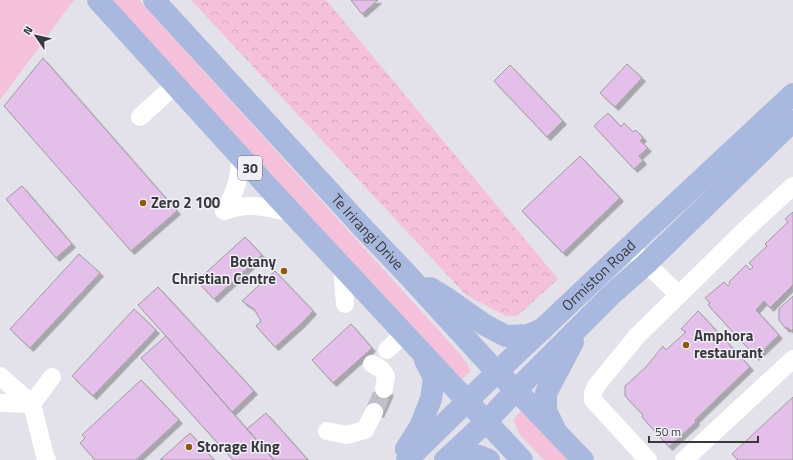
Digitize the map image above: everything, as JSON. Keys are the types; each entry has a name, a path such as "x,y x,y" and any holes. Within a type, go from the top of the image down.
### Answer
{"main road":[{"name":"30","path":"98,0 240,157 522,460"},
{"name":"Te Irirangi Drive","path":"154,0 497,372 583,460"},
{"name":"Ormiston Road","path":"444,460 486,422 584,321 646,264 786,124 793,94"},
{"name":"Ormiston Road","path":"407,460 629,247 786,124"},
{"path":"406,273 448,299 485,325 506,336 528,335 544,328"},
{"path":"556,432 546,411 546,393 584,321"},
{"path":"399,460 420,427 431,399 434,378 423,354"},
{"path":"450,460 465,452 489,460"}],"street":[{"path":"140,117 175,85"},
{"path":"240,157 240,175 231,201 224,211 253,205 264,206 292,213"},
{"path":"648,460 593,400 593,393 596,386 637,336 746,229 793,186"},
{"path":"629,247 679,295"},
{"path":"342,267 344,304"},
{"path":"386,350 404,334"},
{"path":"684,460 793,359"},
{"path":"372,364 381,370 386,376 384,389"},
{"path":"0,376 32,404 44,458"},
{"path":"32,404 52,377"},
{"path":"0,403 32,404"},
{"path":"327,430 346,435 365,430 374,412"}],"green space":[{"path":"0,0 74,0 0,100"},
{"path":"111,0 139,0 460,354 468,365 470,371 461,381 450,374"},
{"path":"191,0 326,0 558,279 517,316 506,316 466,295"},
{"path":"522,410 576,460 544,460 520,435 513,420"}],"building":[{"path":"351,0 378,0 362,14"},
{"path":"43,58 177,211 131,251 4,106"},
{"path":"627,64 642,78 615,107 600,93"},
{"path":"510,65 563,121 547,137 494,81"},
{"path":"608,113 621,127 624,123 633,132 636,130 643,138 640,141 648,148 639,156 643,161 634,169 594,126"},
{"path":"580,156 620,198 563,253 522,211"},
{"path":"22,186 72,244 56,258 6,199"},
{"path":"793,212 793,285 770,308 764,301 756,310 779,335 756,357 708,305 710,303 705,298 724,282 728,286 730,284 729,282 746,265 750,270 753,267 749,263 767,246 765,244 788,222 785,219"},
{"path":"245,237 262,255 214,299 197,281"},
{"path":"79,254 100,273 30,348 10,329"},
{"path":"275,271 313,311 275,347 256,326 261,321 254,309 242,301"},
{"path":"158,287 254,391 232,412 138,305"},
{"path":"793,296 793,329 791,331 787,327 786,329 779,320 779,309"},
{"path":"134,309 156,330 93,396 72,376"},
{"path":"698,311 750,367 669,447 642,417 643,415 625,396 625,386 646,367 663,346 666,350 686,332 681,329"},
{"path":"351,324 372,348 333,383 312,360"},
{"path":"166,336 274,460 233,460 141,358"},
{"path":"141,380 179,420 136,460 95,460 80,443 85,438 82,435"},
{"path":"378,386 390,392 380,414 368,409"},
{"path":"793,397 793,460 738,460 732,454"},
{"path":"266,413 308,460 274,460 247,429"},
{"name":"Storage King","path":"190,433 214,460 160,460"}],"tunnel":[{"path":"374,412 384,389"}],"place":[{"name":"Zero 2 100","path":"143,203"},
{"name":"Botany Christian Centre","path":"284,271"},
{"name":"Amphora restaurant","path":"686,345"},
{"name":"Storage King","path":"189,447"}]}
